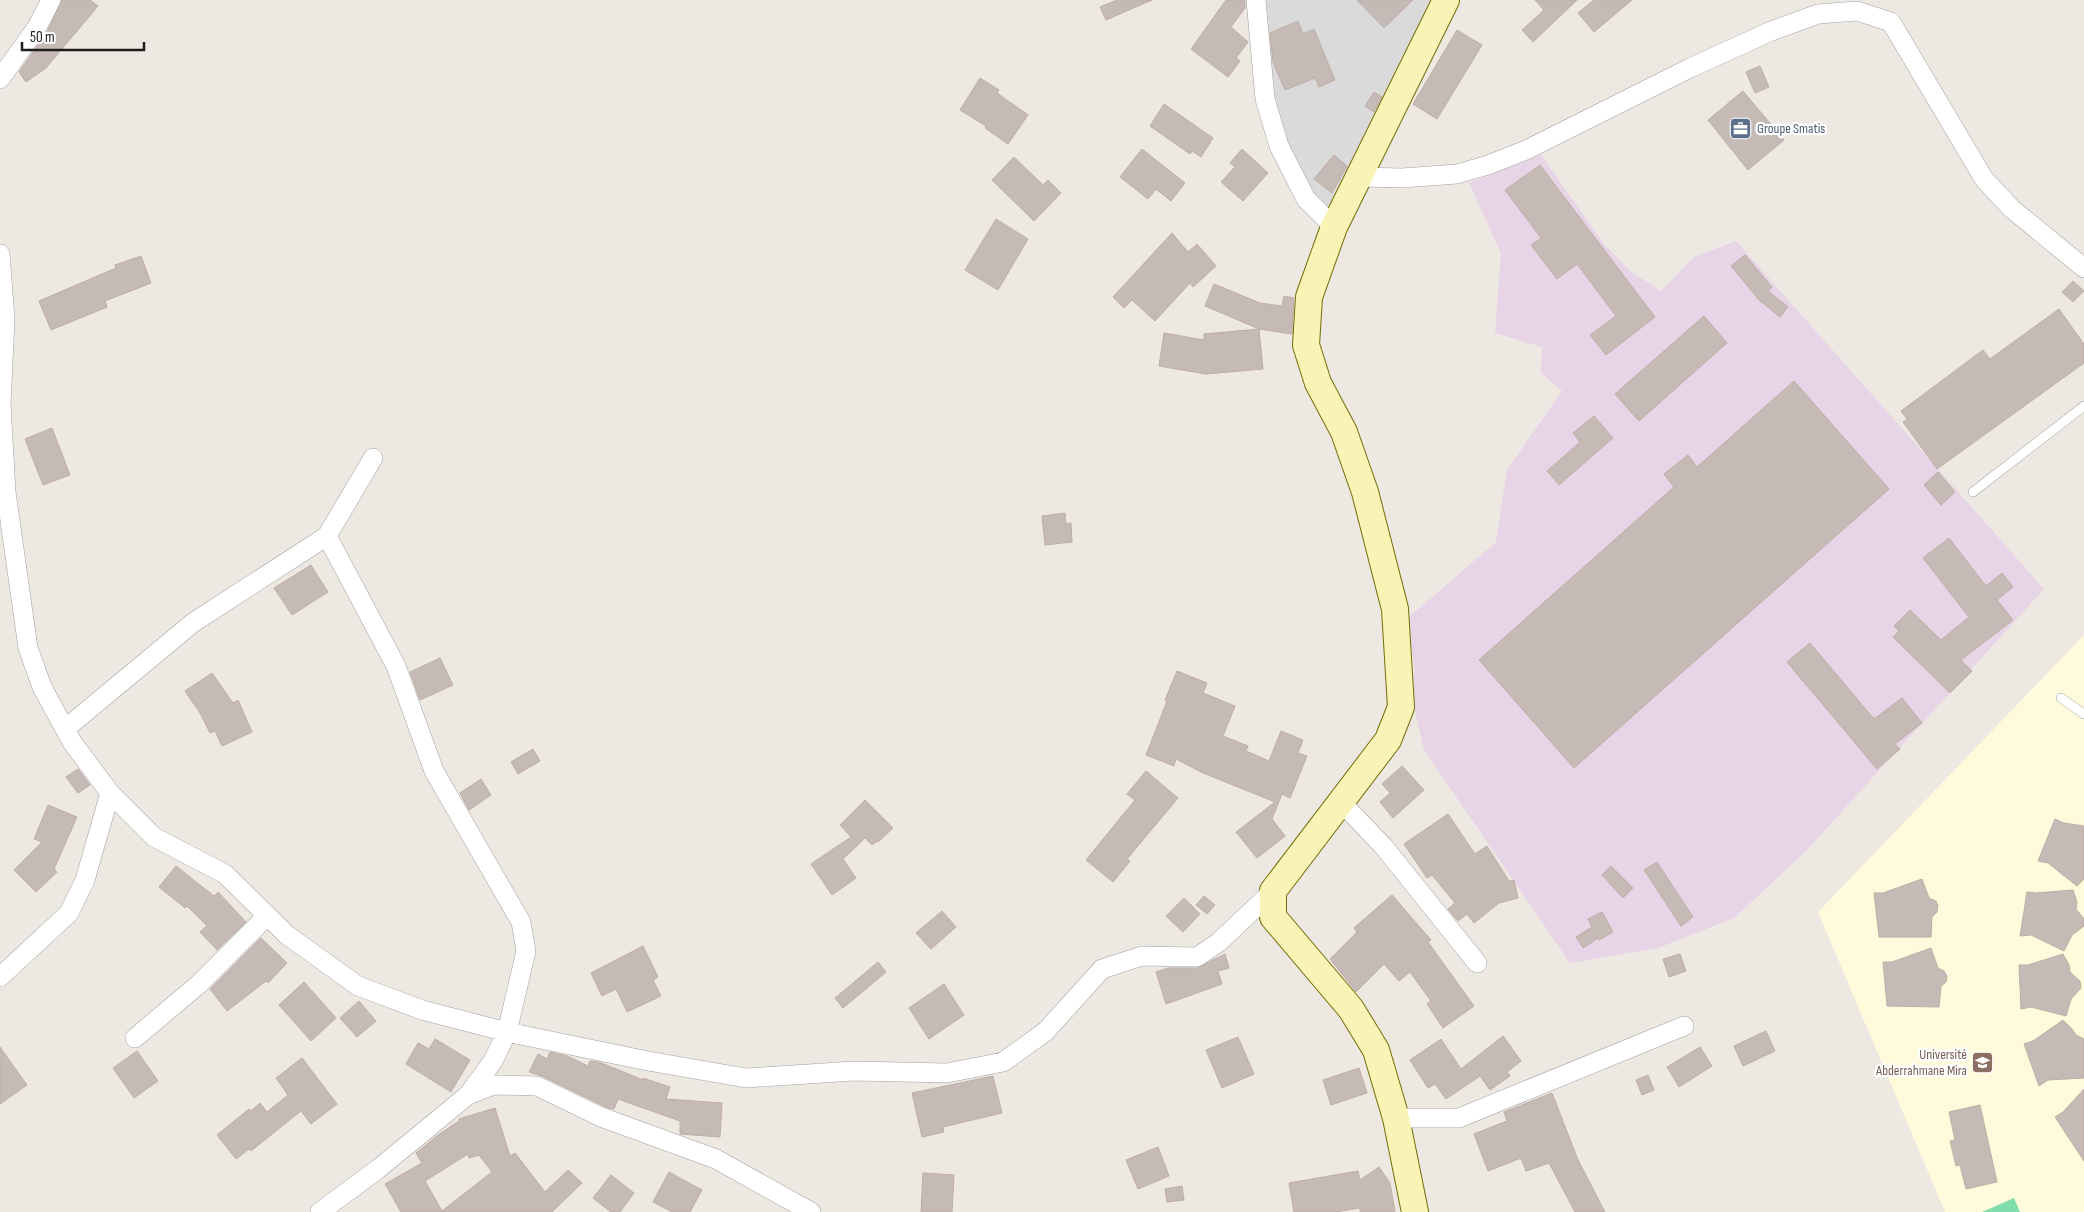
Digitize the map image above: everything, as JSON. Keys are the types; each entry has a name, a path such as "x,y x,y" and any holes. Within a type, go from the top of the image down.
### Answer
{"street":[{"path":"0,79 37,27 51,0"},
{"path":"1256,0 1265,99 1279,146 1306,199 1334,227"},
{"path":"0,254 5,319 1,404 2,460 28,648 42,687 72,742 110,793 154,837 225,874 287,935 358,986 422,1010 507,1032 648,1061 746,1078 854,1071 947,1073 1003,1062 1045,1032 1102,969 1142,956 1197,957 1219,942 1273,891 1388,740 1401,707 1396,609 1365,492 1344,432 1318,383 1306,344 1309,296 1334,227 1446,0"},
{"path":"1359,177 1402,178 1457,174 1488,165 1526,150 1690,68 1769,32 1818,14 1857,11 1891,22 1984,179 2012,209 2084,268"},
{"path":"65,730 194,622 327,536 373,458"},
{"path":"320,1212 378,1169 468,1095 493,1061 507,1032 526,950 521,922 434,771 396,666 327,536"},
{"path":"0,977 69,913 85,880 110,793"},
{"path":"1341,802 1384,846 1477,963"},
{"path":"1273,891 1273,917 1351,1009 1376,1050 1396,1118 1415,1212"},
{"path":"135,1038 199,984 268,916"},
{"path":"1396,1118 1459,1118 1684,1026"},
{"path":"468,1095 494,1085 537,1086 601,1116 716,1159 811,1212"}],"lane":[{"path":"1973,492 2084,406"},
{"path":"2062,698 2084,714"}],"shaded area":[{"path":"1266,0 1431,0 1328,208 1314,193 1288,142 1274,97"},
{"path":"1541,155 1604,244 1630,271 1661,291 1694,257 1736,241 2044,589 1806,851 1734,918 1658,948 1570,963 1424,750 1410,689 1415,670 1409,634 1409,617 1496,542 1507,470 1562,391 1541,373 1542,347 1495,333 1501,253 1469,183"},
{"name":"Université Abderrahmane Mira","path":"2084,635 2084,1212 1945,1212 1818,912"}],"green space":[{"path":"2014,1198 2020,1212 1982,1212"}],"building":[{"path":"62,0 90,0 98,6 46,68 26,82 19,72 47,32"},
{"path":"1117,0 1152,0 1106,20 1100,7"},
{"path":"1226,0 1245,0 1245,8 1231,27 1248,42 1236,58 1240,61 1228,77 1191,49"},
{"path":"1357,0 1413,0 1384,28"},
{"path":"1535,0 1577,0 1533,42 1522,30 1544,10"},
{"path":"1594,0 1632,0 1594,32 1578,13"},
{"path":"1298,21 1303,34 1314,29 1335,80 1319,87 1315,78 1285,90 1273,62 1270,33"},
{"path":"1457,30 1482,45 1437,119 1413,104"},
{"path":"1760,66 1769,87 1755,93 1746,72"},
{"path":"980,78 999,90 997,93 1028,115 1008,144 985,128 986,126 960,110"},
{"path":"1743,91 1784,140 1748,170 1708,120"},
{"path":"1374,92 1382,97 1374,112 1365,106"},
{"path":"1164,104 1213,138 1201,157 1192,151 1190,154 1150,126"},
{"path":"1142,149 1185,183 1171,201 1156,189 1148,199 1120,177"},
{"path":"1242,149 1268,173 1243,201 1221,182 1235,167 1230,163"},
{"path":"1334,155 1347,166 1332,193 1314,179"},
{"path":"1014,157 1043,185 1048,180 1061,193 1034,221 992,180"},
{"path":"1540,165 1655,317 1606,355 1590,335 1616,316 1577,264 1557,279 1531,245 1541,238 1505,190"},
{"path":"996,219 1028,239 998,290 965,270"},
{"path":"1172,233 1188,252 1197,244 1216,266 1193,287 1190,283 1155,321 1132,300 1124,308 1113,297"},
{"path":"1745,255 1772,287 1768,291 1788,307 1780,317 1759,300 1731,266"},
{"path":"141,256 151,283 105,301 107,307 51,330 39,301 116,268 115,265"},
{"path":"2073,281 2084,291 2073,302 2062,292"},
{"path":"1214,284 1260,303 1282,306 1284,296 1294,298 1292,334 1259,329 1205,306"},
{"path":"2059,309 2084,344 2084,363 1937,469 1903,422 1907,419 1901,411 1983,350 1990,359"},
{"path":"1704,316 1727,343 1639,421 1615,394"},
{"path":"1259,329 1263,369 1206,374 1159,366 1164,333 1204,340 1204,334"},
{"path":"1794,381 1889,489 1574,768 1479,660 1674,487 1664,474 1688,455 1697,467"},
{"path":"1594,416 1613,438 1559,485 1547,471 1580,442 1573,433"},
{"path":"52,428 70,475 43,485 25,439"},
{"path":"1938,472 1955,492 1941,505 1924,485"},
{"path":"1065,513 1066,524 1071,523 1072,542 1045,545 1042,516"},
{"path":"1949,538 1986,586 2002,573 2013,587 1997,600 2013,620 1961,660 1972,671 1950,693 1893,637 1899,631 1894,626 1910,610 1941,640 1969,617 1923,558"},
{"path":"311,565 328,592 292,615 274,588"},
{"path":"1810,643 1874,719 1902,698 1922,723 1895,744 1900,749 1877,769 1787,662"},
{"path":"440,658 453,685 420,700 410,672"},
{"path":"1177,671 1207,683 1203,693 1235,706 1223,736 1248,746 1246,751 1269,761 1281,731 1303,740 1298,753 1307,756 1290,798 1282,794 1272,819 1285,836 1257,858 1236,832 1275,802 1203,773 1176,759 1174,766 1146,755"},
{"path":"212,673 233,703 238,700 252,732 222,746 215,731 210,733 200,713 185,691"},
{"path":"533,749 540,761 518,774 511,762"},
{"path":"1402,766 1424,790 1393,818 1380,802 1390,793 1382,784"},
{"path":"78,769 90,785 78,793 66,777"},
{"path":"1146,771 1178,798 1127,859 1130,861 1113,882 1086,860 1135,800 1127,794"},
{"path":"481,779 491,795 469,810 460,793"},
{"path":"865,800 893,828 872,845 865,838 843,859 856,878 832,895 811,864 851,837 840,825"},
{"path":"48,805 77,817 54,869 57,872 36,892 14,870 42,842 34,839"},
{"path":"1448,814 1475,854 1487,846 1509,881 1514,880 1518,898 1499,903 1474,923 1467,914 1458,921 1448,909 1455,903 1432,875 1427,878 1404,844"},
{"path":"2055,819 2064,823 2084,826 2084,879 2077,886 2048,863 2038,861"},
{"path":"1657,862 1693,917 1681,926 1644,870"},
{"path":"176,866 214,896 218,892 246,922 217,950 200,932 207,926 187,906 185,908 159,887"},
{"path":"1611,866 1633,888 1623,898 1602,875"},
{"path":"1922,879 1929,898 1936,901 1938,906 1937,912 1932,917 1931,937 1879,937 1874,893 1883,893"},
{"path":"2073,890 2077,902 2076,909 2084,919 2084,926 2072,935 2064,951 2031,935 2020,936 2027,892"},
{"path":"1392,895 1431,940 1428,942 1474,1006 1443,1028 1427,1004 1431,1001 1410,972 1399,981 1384,964 1356,992 1330,959 1357,932 1354,928"},
{"path":"1204,896 1215,905 1207,914 1196,905"},
{"path":"1184,898 1200,914 1183,932 1166,916"},
{"path":"942,911 956,927 931,949 916,933"},
{"path":"1602,912 1613,932 1599,940 1598,938 1583,948 1576,937 1592,927 1588,919"},
{"path":"261,938 287,963 268,983 266,981 227,1011 210,989"},
{"path":"643,946 658,977 653,980 661,996 627,1012 616,989 602,996 591,973"},
{"path":"1931,948 1938,968 1944,971 1947,976 1946,982 1941,986 1939,1007 1887,1006 1883,962 1892,962"},
{"path":"1225,954 1229,968 1218,971 1222,984 1166,1004 1156,972 1168,968 1197,968"},
{"path":"1680,954 1686,971 1669,977 1663,959"},
{"path":"2063,954 2069,965 2070,972 2080,981 2081,988 2071,999 2066,1016 2031,1007 2021,1009 2019,965 2028,965"},
{"path":"878,962 886,972 843,1008 835,998"},
{"path":"304,982 336,1018 311,1041 279,1005"},
{"path":"944,984 964,1015 929,1039 909,1008"},
{"path":"359,1001 376,1021 357,1037 340,1018"},
{"path":"2063,1020 2076,1035 2084,1039 2084,1078 2048,1080 2039,1086 2024,1044 2033,1041"},
{"path":"1766,1031 1775,1051 1743,1066 1734,1046"},
{"path":"1503,1036 1521,1061 1507,1072 1510,1076 1490,1090 1480,1076 1446,1099 1435,1084 1428,1088 1410,1060 1441,1039 1461,1069"},
{"path":"1238,1037 1254,1074 1222,1088 1206,1050"},
{"path":"435,1039 470,1060 451,1092 406,1064 418,1043 429,1049"},
{"path":"0,1047 27,1085 0,1104"},
{"path":"1700,1047 1712,1066 1679,1087 1667,1067"},
{"path":"137,1051 158,1081 134,1098 113,1068"},
{"path":"550,1052 567,1056 588,1066 590,1061 599,1062 643,1080 643,1078 670,1087 666,1099 722,1103 720,1137 680,1134 680,1121 618,1099 614,1109 608,1108 542,1076 529,1072 538,1054 547,1059"},
{"path":"302,1058 337,1104 311,1124 301,1111 251,1151 249,1149 236,1159 217,1135 249,1109 251,1111 260,1103 267,1112 288,1095 276,1078"},
{"path":"1359,1068 1367,1093 1331,1105 1323,1080"},
{"path":"1648,1075 1654,1090 1642,1095 1636,1080"},
{"path":"993,1076 1002,1113 943,1127 944,1132 922,1137 912,1093"},
{"path":"2084,1089 2084,1161 2055,1117 2063,1112"},
{"path":"1552,1093 1578,1160 1605,1212 1575,1212 1549,1163 1526,1171 1521,1158 1488,1171 1474,1134 1507,1121 1504,1112"},
{"path":"1980,1105 1997,1182 1966,1189 1960,1165 1956,1166 1950,1141 1955,1140 1949,1112"},
{"path":"495,1108 510,1156 515,1153 545,1192 568,1170 582,1183 552,1212 401,1212 385,1184 422,1163 416,1153 459,1121 459,1119","holes":["468,1154 469,1158 479,1155 492,1172 442,1211 425,1181"]},
{"path":"1158,1147 1169,1176 1138,1189 1126,1160"},
{"path":"1379,1167 1390,1183 1395,1212 1360,1212 1360,1208 1336,1212 1294,1212 1289,1183 1358,1171 1360,1180"},
{"path":"669,1172 702,1190 690,1212 672,1212 653,1202"},
{"path":"923,1173 954,1175 952,1212 921,1212"},
{"path":"611,1175 634,1193 620,1212 611,1212 593,1198"},
{"path":"1182,1186 1184,1200 1167,1202 1165,1189"}],"place":[{"name":"Groupe Smatis","path":"1741,128"},
{"name":"Université Abderrahmane Mira","path":"1983,1062"}]}
